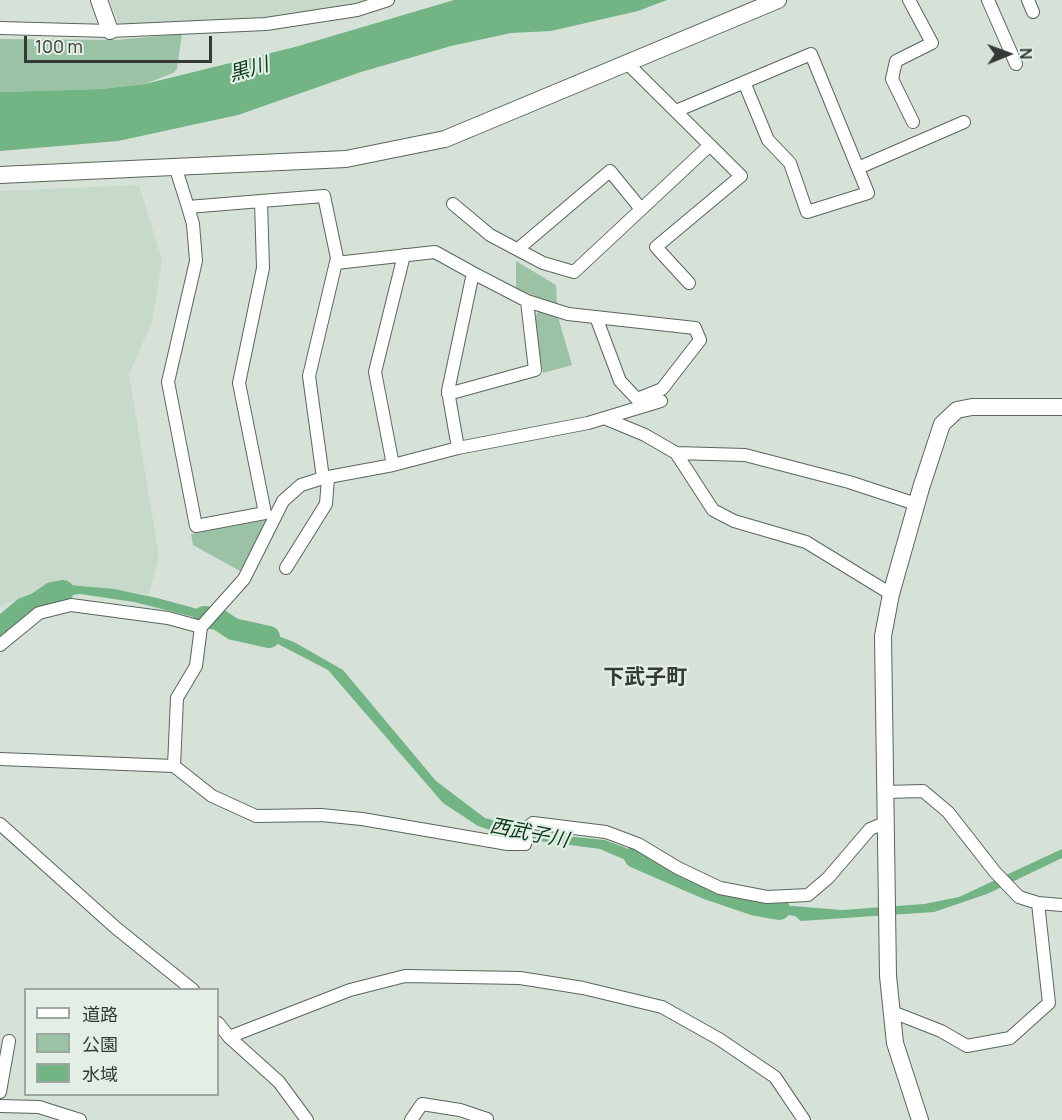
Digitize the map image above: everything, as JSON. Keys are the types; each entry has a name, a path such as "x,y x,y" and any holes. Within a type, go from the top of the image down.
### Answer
{"street":[{"path":"99,0 110,31"},
{"path":"0,28 110,31 266,24 357,10 388,0"},
{"path":"0,175 346,159 445,139 778,0"},
{"path":"909,0 932,43 896,61 892,79 913,122"},
{"path":"987,0 1016,63"},
{"path":"676,111 744,82 811,54 868,193 807,212 790,163 768,140 744,82"},
{"path":"627,63 741,176 656,247 689,283"},
{"path":"858,168 964,122"},
{"path":"453,204 490,234 543,263 574,272 710,145"},
{"path":"175,166 193,224 196,261 168,382 196,526 265,513 239,383 264,268 261,201"},
{"path":"518,249 610,171 641,209"},
{"path":"188,207 324,196 336,263 309,376 325,478 326,504 286,568"},
{"path":"336,263 435,252 527,301 568,314 596,317 695,328 700,340 662,389 637,399 620,381 596,317"},
{"path":"393,465 375,372 404,255"},
{"path":"458,448 448,394 473,273"},
{"path":"448,394 536,370 527,301"},
{"path":"174,766 177,699 196,666 201,627 244,579 283,501 301,485 458,448 604,418 661,400"},
{"path":"920,1120 895,1043 890,1011 883,636 891,594 916,504 942,424 957,410 972,407 1062,407"},
{"path":"604,418 645,435 676,453 713,510 734,521 806,542 891,594"},
{"path":"676,453 745,455 849,482 916,504"},
{"path":"0,645 39,613 71,604 168,618 201,627"},
{"path":"0,759 174,766 212,796 256,816 321,815 352,818 508,844 525,844 529,826 533,823 606,832 638,844 678,868 720,888 767,897 808,895 828,878 870,829 885,823"},
{"path":"885,792 923,791 948,812 994,872 1019,897 1038,903 1062,905"},
{"path":"0,824 116,928 191,988"},
{"path":"890,1011 941,1031 968,1046 1010,1038 1049,1003 1038,903"},
{"path":"222,1033 350,990 405,976 520,978 584,988 662,1007 719,1039 775,1077 804,1120"},
{"path":"222,1033 279,1082 307,1120"},
{"path":"0,1092 9,1041"},
{"path":"411,1120 422,1104 460,1110 487,1119"},
{"path":"0,1106 39,1107 80,1120"}],"shaded area":[{"path":"110,0 380,0 262,24 120,27"},
{"path":"139,185 162,260 152,322 129,374 159,556 149,594 59,585 0,606 0,191"}],"green space":[{"path":"182,34 177,69 173,73 145,84 101,89 0,92 0,39 116,40"},
{"path":"516,261 556,285 557,306 516,288"},
{"path":"539,311 558,317 572,365 543,373 532,321"},
{"path":"267,520 240,571 193,545 191,534"}],"water":[{"name":"黒川","path":"454,0 667,0 638,11 551,31 511,33 451,46 361,72 238,115 118,141 0,151 0,92 101,89 145,84 295,47"},
{"path":"69,585 114,589 157,598 231,618 294,642 343,670 436,781 485,818 546,834 605,840 626,848 700,889 744,902 842,910 924,904 959,897 1062,849 1062,858 987,894 934,912 801,921 795,916 756,911 710,900 681,889 660,875 600,849 510,837 478,826 443,803 328,670 276,643 218,623 134,602 80,594 60,596 24,608 11,616 0,628 0,614 18,599 44,589"}],"waterway":[{"name":"西武子川","path":"0,637 28,610 52,593 63,591"},
{"name":"西武子川","path":"204,617 218,619 233,629 269,637"},
{"name":"西武子川","path":"635,857 706,888 756,905 779,909"}],"district":[{"name":"下武子町","path":"645,678"}]}
